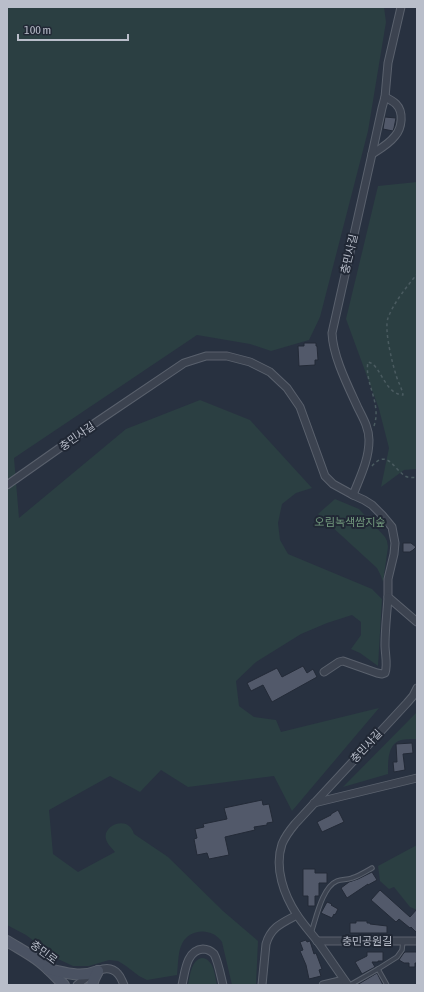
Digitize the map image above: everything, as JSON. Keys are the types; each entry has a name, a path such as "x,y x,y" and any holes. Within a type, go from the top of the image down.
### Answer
{"street":[{"name":"충민사길","path":"353,495 366,463 368,434 366,424 338,360 332,333 385,97 388,63 401,7"},
{"path":"372,154 392,140 399,129 400,117 398,107 394,102 385,97"},
{"name":"충민사길","path":"7,485 184,363 206,356 228,356 250,362 270,372 287,388 300,407 325,476 333,484 372,505 392,527 395,542 394,554 388,579 385,632 385,673 378,674 343,661 324,672"},
{"path":"388,597 417,622"},
{"name":"충민사길","path":"347,983 289,901 282,882 279,866 282,844 295,824 313,803 407,703 417,688"},
{"path":"313,803 417,778"},
{"path":"262,985 266,944 268,938 274,928 297,914"},
{"name":"충민로","path":"7,941 32,956 64,985"},
{"name":"충민공원길","path":"317,941 417,941"},
{"path":"182,985 189,958 198,950 205,949 211,951 214,955 223,985"},
{"path":"48,969 79,975 105,969 113,970 119,975 124,985"},
{"path":"77,985 98,971"},
{"path":"92,985 98,971"},
{"path":"323,985 347,983"}],"lane":[{"path":"311,933 322,901 330,886 337,881 354,877 372,868"},
{"path":"347,983 378,969 397,957 402,950 403,941"},
{"path":"378,969 387,985"}],"path":[{"path":"368,434 374,426 376,414 368,362 371,362 374,365 386,384 399,395 403,395 396,377 390,351 387,333 388,319 397,301 417,274"},
{"path":"372,466 376,461 382,459 389,461 406,477 417,478"}],"green space":[{"path":"7,7 384,7 386,22 368,131 320,317 309,340 271,351 250,344 197,335 14,458 19,518 126,429 200,400 250,420 312,488 296,493 282,504 278,523 280,540 288,554 372,589 382,599 378,666 360,653 351,649 361,635 361,622 352,615 327,623 301,634 256,662 236,681 239,706 254,717 276,720 281,732 379,708 292,811 274,776 188,787 161,770 140,792 110,776 49,810 53,854 78,872 115,852 107,843 106,834 112,826 121,823 127,825 131,828 134,834 168,857 223,911 258,941 256,985 232,985 222,942 218,937 206,932 194,933 184,940 179,952 177,975 147,980 118,961 109,960 89,966 73,966 58,959 26,935 7,925"},
{"path":"417,182 417,469 404,470 381,487 389,448 379,409 346,319 378,186"},
{"name":"오림녹색쌈지숲","path":"335,499 359,509 385,537 388,547 383,582 377,568 318,514"},
{"path":"417,712 417,739 401,740 393,745 389,754 388,774 343,787"},
{"path":"417,845 417,910 410,907 394,887 389,889 380,881 378,866"},
{"path":"202,958 209,961 215,973 217,985 188,985 193,965 198,959"}],"building":[{"path":"385,117 396,118 393,131 383,129"},
{"path":"304,343 316,343 318,360 315,360 315,365 299,366 298,346 304,346"},
{"path":"403,543 411,543 416,547 410,552 403,552"},
{"path":"303,666 307,673 313,669 317,677 272,702 263,685 251,691 247,683 277,668 282,677"},
{"path":"412,743 413,753 403,754 405,770 394,772 393,762 397,762 396,744"},
{"path":"262,800 263,805 269,804 273,822 267,823 267,825 254,827 255,830 225,837 229,855 209,859 207,853 197,855 194,839 197,838 195,829 204,827 203,824 227,819 224,808"},
{"path":"338,810 344,822 322,832 317,822"},
{"path":"303,869 315,869 315,873 327,873 327,883 319,883 319,896 315,896 315,906 308,906 308,896 303,896"},
{"path":"372,872 377,880 368,884 347,898 341,888 349,882"},
{"path":"380,890 410,917 417,909 417,933 399,919 396,922 371,900"},
{"path":"327,902 338,909 332,918 321,913"},
{"path":"356,921 367,921 367,923 370,924 387,926 387,933 350,933 350,923 356,923"},
{"path":"306,940 307,942 310,941 314,954 316,953 322,969 319,970 321,976 309,979 306,965 300,951 303,950 300,942"},
{"path":"367,952 383,952 383,961 372,962 375,967 362,974 355,962 367,956"},
{"path":"405,952 417,952 417,963 415,963 415,967 409,967 409,963 404,963 399,960"},
{"path":"377,973 383,985 357,985"}]}
